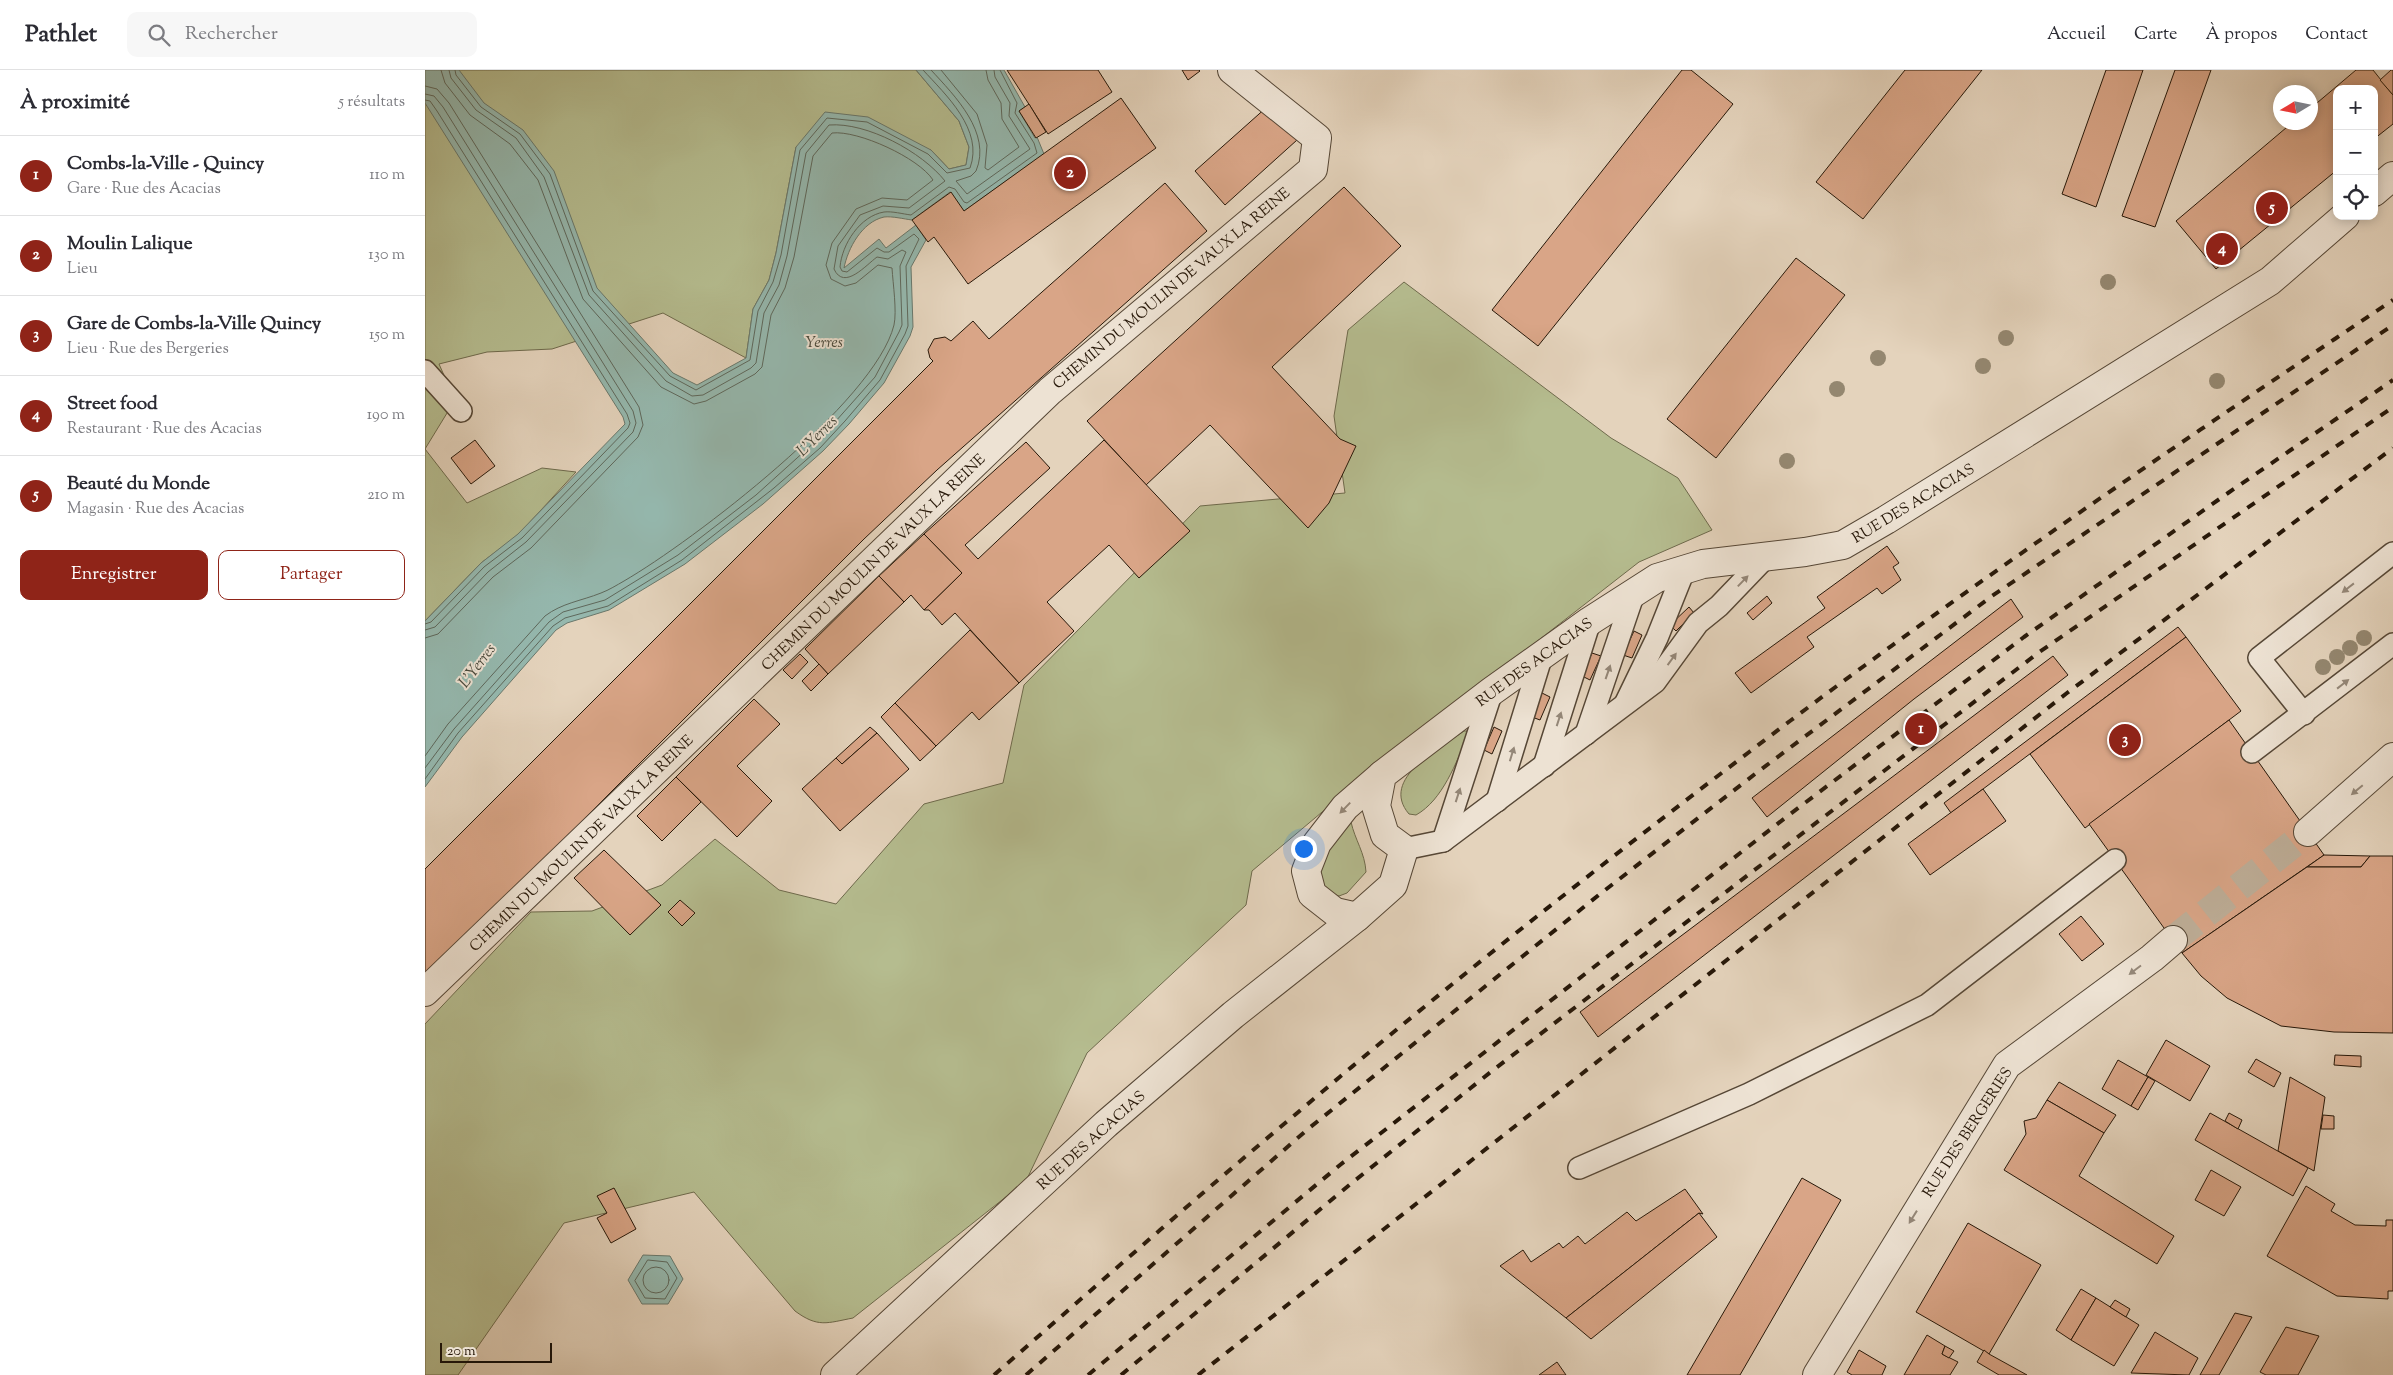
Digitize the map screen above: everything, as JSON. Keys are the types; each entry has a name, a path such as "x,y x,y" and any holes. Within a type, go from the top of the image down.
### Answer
{"street":[{"name":"CHEMIN DU MOULIN DE VAUX LA REINE","path":"425,992 1050,390 1313,169 1317,138 1240,72"},
{"path":"2378,189 2393,176"},
{"name":"RUE DES ACACIAS","path":"1357,917 1335,912 1312,894 1306,871 1317,844 1345,807 1382,775 1492,690 1635,590 1657,578 1685,568 1843,545 1887,520 2270,280 2340,220"},
{"path":"2308,832 2393,757"},
{"path":"1382,775 1376,806 1385,835 1404,849"},
{"name":"RUE DES ACACIAS","path":"835,1375 1105,1124 1233,1015 1357,917 1393,884 1404,849"},
{"name":"RUE DES BERGERIES","path":"1817,1375 2007,1065 2152,958 2173,940"}],"lane":[{"path":"425,371 461,411"},
{"path":"1404,849 1443,841 1655,682 1698,623 1719,606 1767,556"},
{"path":"2304,714 2259,658 2391,561"},
{"path":"1625,705 1657,638 1685,568"},
{"path":"1586,734 1635,590"},
{"path":"1544,766 1591,621"},
{"path":"2252,752 2393,644"},
{"path":"1497,801 1542,655"},
{"path":"1443,841 1492,690"},
{"path":"1579,1168 1749,1094 1927,1005 2115,860"}],"green space":[{"path":"425,70 916,70 959,121 969,147 966,165 949,169 931,150 796,147 776,253 769,280 753,309 746,358 663,313 552,349 487,352 439,364 455,400 425,449"},
{"path":"1404,282 1611,438 1678,478 1712,530 1639,562 1372,770 1252,871 1246,905 1087,1053 1026,1181 853,1318 823,1323 810,1320 795,1311 694,1192 564,1223 458,1375 425,1375 425,1024 531,912 592,911 662,885 715,839 779,890 836,904 924,804 1003,783 1024,685 1200,506 1345,493 1334,416 1348,330"},
{"path":"425,449 467,503 542,468 576,472 518,535 481,563 425,621"},
{"path":"1464,731 1467,731 1468,736 1448,780 1434,800 1425,808 1416,815 1409,814 1402,801 1402,789 1407,777 1428,756"},
{"path":"1351,822 1364,859 1366,872 1347,893 1339,896 1327,890 1321,882 1320,872 1330,850"}],"water":[{"name":"Yerres","path":"425,70 459,70 484,103 523,130 554,171 597,288 673,373 697,385 746,358 753,309 769,280 776,253 796,147 825,112 868,117 931,150 949,169 966,165 969,147 959,121 916,70 1004,70 1025,107 1019,111 1035,138 1037,137 1044,154 964,211 950,192 912,220 884,217 869,224 863,230 849,252 844,268 879,239 886,248 916,225 926,240 911,267 913,327 884,383 823,451 763,504 685,564 609,610 567,623 556,630 462,737 425,787 425,621 481,563 518,534 625,424 623,417 425,103"},
{"path":"643,1255 670,1256 683,1279 668,1304 642,1304 628,1280"}],"building":[{"path":"1007,70 1098,70 1112,92 1048,134"},
{"path":"1182,70 1199,70 1200,71 1188,80"},
{"path":"1682,70 1691,70 1733,104 1538,346 1492,310"},
{"path":"1905,70 1982,70 1863,219 1816,182"},
{"path":"2106,70 2143,70 2096,207 2062,194"},
{"path":"2175,70 2211,70 2155,227 2122,216"},
{"path":"2356,70 2373,70 2393,95 2393,124 2378,136 2378,85 2338,85"},
{"path":"2393,70 2393,95 2380,80"},
{"path":"2333,89 2333,173 2216,269 2176,221 2284,130 2318,130 2318,102"},
{"path":"1121,98 1156,148 968,284 934,237 928,242 912,220 951,192 964,211"},
{"path":"1029,104 1046,132 1036,138 1019,111"},
{"path":"1268,106 1297,140 1225,205 1195,171"},
{"path":"1165,183 1207,231 937,470 864,539 425,978 425,869 933,361 928,350 934,339 945,337 951,341 973,321 989,339"},
{"path":"1344,187 1401,246 1272,367 1340,439 1356,446 1329,503 1308,528 1210,425 1146,485 1087,421"},
{"path":"1796,258 1845,295 1716,458 1667,419"},
{"path":"475,440 495,466 471,484 451,458"},
{"path":"1104,440 1190,531 1139,578 1109,545 1047,602 1074,631 1019,683 955,613 942,625 929,610 924,610 962,573 924,534 1026,442 1050,468 965,545 978,559"},
{"path":"924,534 962,573 924,610 911,595 904,602 879,576"},
{"path":"1887,546 1899,563 1893,567 1901,580 1882,594 1877,588 1807,637 1814,647 1751,693 1735,673 1825,608 1817,597"},
{"path":"879,576 904,602 828,674 805,649"},
{"path":"1767,596 1772,603 1753,620 1747,613"},
{"path":"2011,599 2023,617 1914,699 1767,817 1752,798"},
{"path":"1689,607 1694,613 1676,631 1670,625"},
{"path":"2178,627 2186,637 1951,813 1944,803"},
{"path":"970,630 1019,683 979,720 972,712 936,746 895,703"},
{"path":"1634,631 1642,635 1632,658 1623,655"},
{"path":"2186,637 2241,711 2085,828 2030,754"},
{"path":"1592,653 1601,656 1590,680 1582,676"},
{"path":"800,654 808,662 792,679 783,670"},
{"path":"2053,656 2068,675 1598,1037 1580,1012"},
{"path":"819,664 828,674 811,691 802,681"},
{"path":"1542,693 1550,697 1540,720 1532,717"},
{"path":"754,699 780,724 737,766 772,801 737,837 676,777"},
{"path":"895,703 936,746 920,761 881,717"},
{"path":"2229,720 2324,855 2182,953 2089,824"},
{"path":"870,727 877,733 842,764 836,758"},
{"path":"1494,727 1502,731 1492,754 1484,750"},
{"path":"877,733 909,769 840,831 802,789 836,758 842,764"},
{"path":"676,777 701,802 662,841 637,816"},
{"path":"1983,789 2006,821 1930,875 1908,844"},
{"path":"604,850 661,905 630,935 574,878"},
{"path":"2324,855 2370,856 2361,867 2307,867"},
{"path":"2370,856 2393,856 2393,1033 2334,1032 2281,1026 2227,998 2201,976 2182,953 2307,867 2361,867"},
{"path":"680,900 695,913 682,926 668,912"},
{"path":"2081,916 2104,944 2082,961 2059,934"},
{"path":"2166,1040 2210,1066 2190,1101 2146,1075"},
{"path":"2335,1055 2361,1056 2361,1067 2334,1065"},
{"path":"2256,1059 2281,1073 2274,1087 2248,1072"},
{"path":"2118,1060 2148,1077 2131,1106 2102,1089"},
{"path":"2148,1077 2155,1081 2138,1110 2131,1106"},
{"path":"2290,1077 2325,1097 2314,1171 2278,1151"},
{"path":"2059,1082 2116,1115 2104,1133 2047,1100"},
{"path":"2047,1100 2104,1133 2079,1176 2174,1236 2157,1264 2004,1170 2026,1134 2024,1121 2036,1118"},
{"path":"2210,1113 2308,1168 2293,1196 2195,1140"},
{"path":"2229,1113 2242,1120 2238,1129 2225,1121"},
{"path":"2323,1115 2334,1116 2334,1129 2321,1129"},
{"path":"2211,1170 2241,1187 2224,1216 2195,1200"},
{"path":"1802,1178 1841,1200 1740,1375 1687,1375"},
{"path":"2306,1186 2335,1204 2331,1211 2355,1225 2386,1226 2386,1220 2393,1220 2393,1291 2388,1291 2388,1299 2337,1296 2267,1256"},
{"path":"614,1188 636,1229 611,1243 597,1218 607,1213 597,1196"},
{"path":"1685,1189 1703,1214 1699,1213 1566,1318 1500,1266 1523,1250 1531,1262 1559,1243 1563,1248 1578,1236 1585,1244 1627,1212 1636,1221"},
{"path":"1699,1213 1717,1237 1591,1339 1566,1318"},
{"path":"1968,1223 2041,1265 1989,1354 1916,1312"},
{"path":"2081,1289 2096,1298 2071,1340 2056,1330"},
{"path":"2096,1298 2139,1325 2114,1366 2071,1340"},
{"path":"2115,1300 2130,1309 2126,1317 2110,1307"},
{"path":"2235,1313 2252,1317 2219,1375 2200,1375"},
{"path":"2286,1327 2319,1336 2298,1375 2266,1375 2260,1372"},
{"path":"2155,1332 2198,1358 2189,1375 2131,1373"},
{"path":"1927,1335 1945,1346 1942,1354 1958,1362 1950,1375 1904,1375"},
{"path":"1945,1346 1954,1351 1949,1358 1942,1354"},
{"path":"1859,1350 1886,1366 1882,1375 1852,1375 1847,1372"},
{"path":"1984,1350 2027,1375 1999,1375 1977,1362"},
{"path":"1557,1362 1566,1375 1539,1375"}],"tunnel":[{"path":"2173,940 2308,832"}],"railway":[{"path":"994,1375 1350,1068 1571,889 1683,802 1900,640 2063,524 2393,300"},
{"path":"1026,1375 1308,1129 1600,894 1755,774 1992,596 2393,325"},
{"path":"1088,1375 1340,1165 1785,818 2024,637 2228,493 2393,380"},
{"path":"1121,1375 1353,1182 1492,1071 2038,653 2393,407"},
{"path":"1198,1375 2067,693 2393,448"}],"place":[{"name":"Moulin Lalique","path":"1070,173"},
{"name":"Beauté du Monde","path":"2272,208"},
{"name":"Street food","path":"2222,249"},
{"name":"Combs-la-Ville - Quincy","path":"1921,729"},
{"name":"Gare de Combs-la-Ville Quincy","path":"2125,740"}],"water label":[{"name":"L'Yerres","path":"816,435"},
{"name":"L'Yerres","path":"476,665"}]}
